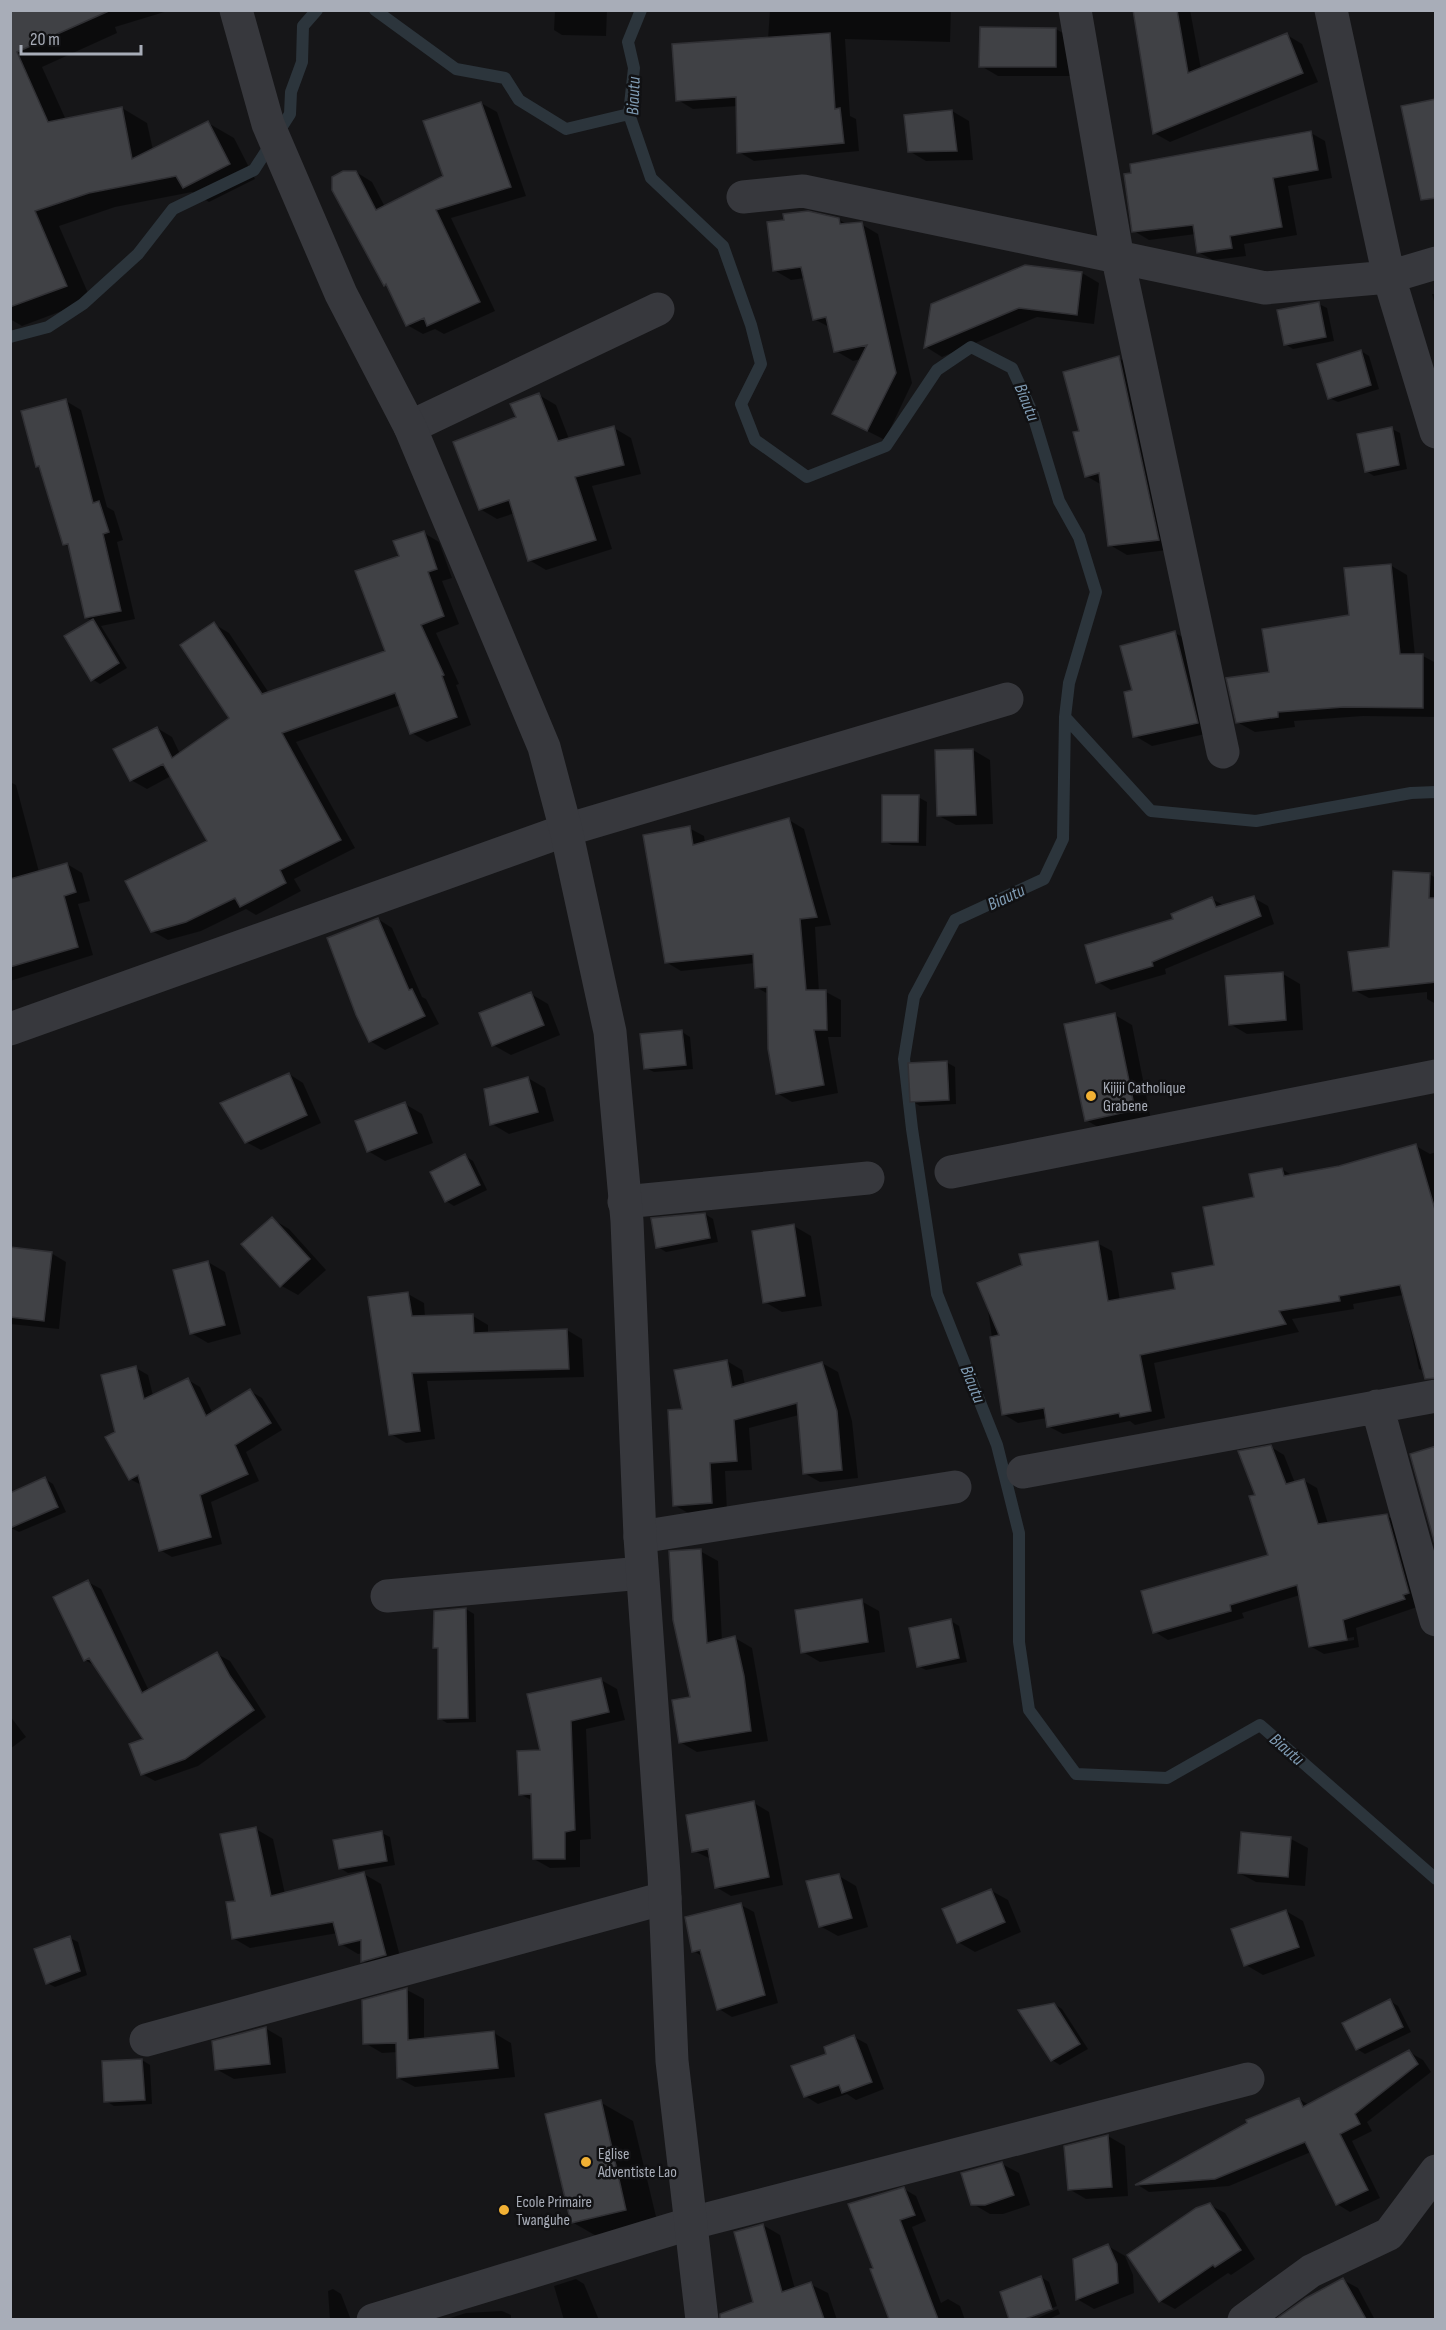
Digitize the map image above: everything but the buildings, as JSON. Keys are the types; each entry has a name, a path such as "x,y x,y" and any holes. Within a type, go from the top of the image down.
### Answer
{"street":[{"path":"236,10 268,124 341,294 410,427 544,747 566,830 610,1032 627,1221 640,1537 665,1898 672,2061 702,2319"},
{"path":"1075,10 1118,259 1222,752"},
{"path":"1331,10 1389,277 1436,432"},
{"path":"743,197 802,191 1265,288 1389,277 1436,263"},
{"path":"410,427 658,309"},
{"path":"10,1029 566,830 1007,699"},
{"path":"951,1172 1434,1082"},
{"path":"624,1202 868,1178"},
{"path":"1023,1472 1436,1396"},
{"path":"1377,1406 1436,1620"},
{"path":"640,1537 955,1486"},
{"path":"387,1596 642,1573"},
{"path":"146,2040 665,1898"},
{"path":"373,2319 692,2223 1248,2079"},
{"path":"1244,2319 1311,2271 1389,2234 1436,2171"}],"waterway":[{"path":"10,337 48,327 83,304 138,254 173,209 254,170 290,114 291,92 302,62 303,26 317,10"},
{"path":"375,10 456,69 505,78 519,100 566,129 629,114"},
{"name":"Biautu","path":"641,10 628,42 634,68 629,114 651,178 723,246 751,325 761,364 741,404 755,440 807,477 886,446 937,370 971,347 1012,368 1032,412 1059,501 1079,537 1096,592 1069,683 1065,717 1063,839 1044,879 955,920 914,997 904,1059 912,1129 937,1294 997,1445 1019,1533 1019,1642 1029,1710 1076,1774 1167,1778 1260,1725 1436,1879"},
{"path":"1065,717 1151,811 1256,821 1411,793 1436,792"}],"place":[{"name":"Kijiji Catholique Grabene","path":"1091,1096"},
{"name":"Eglise Adventiste Lao","path":"586,2162"},
{"name":"Ecole Primaire Twanguhe","path":"504,2210"}]}
